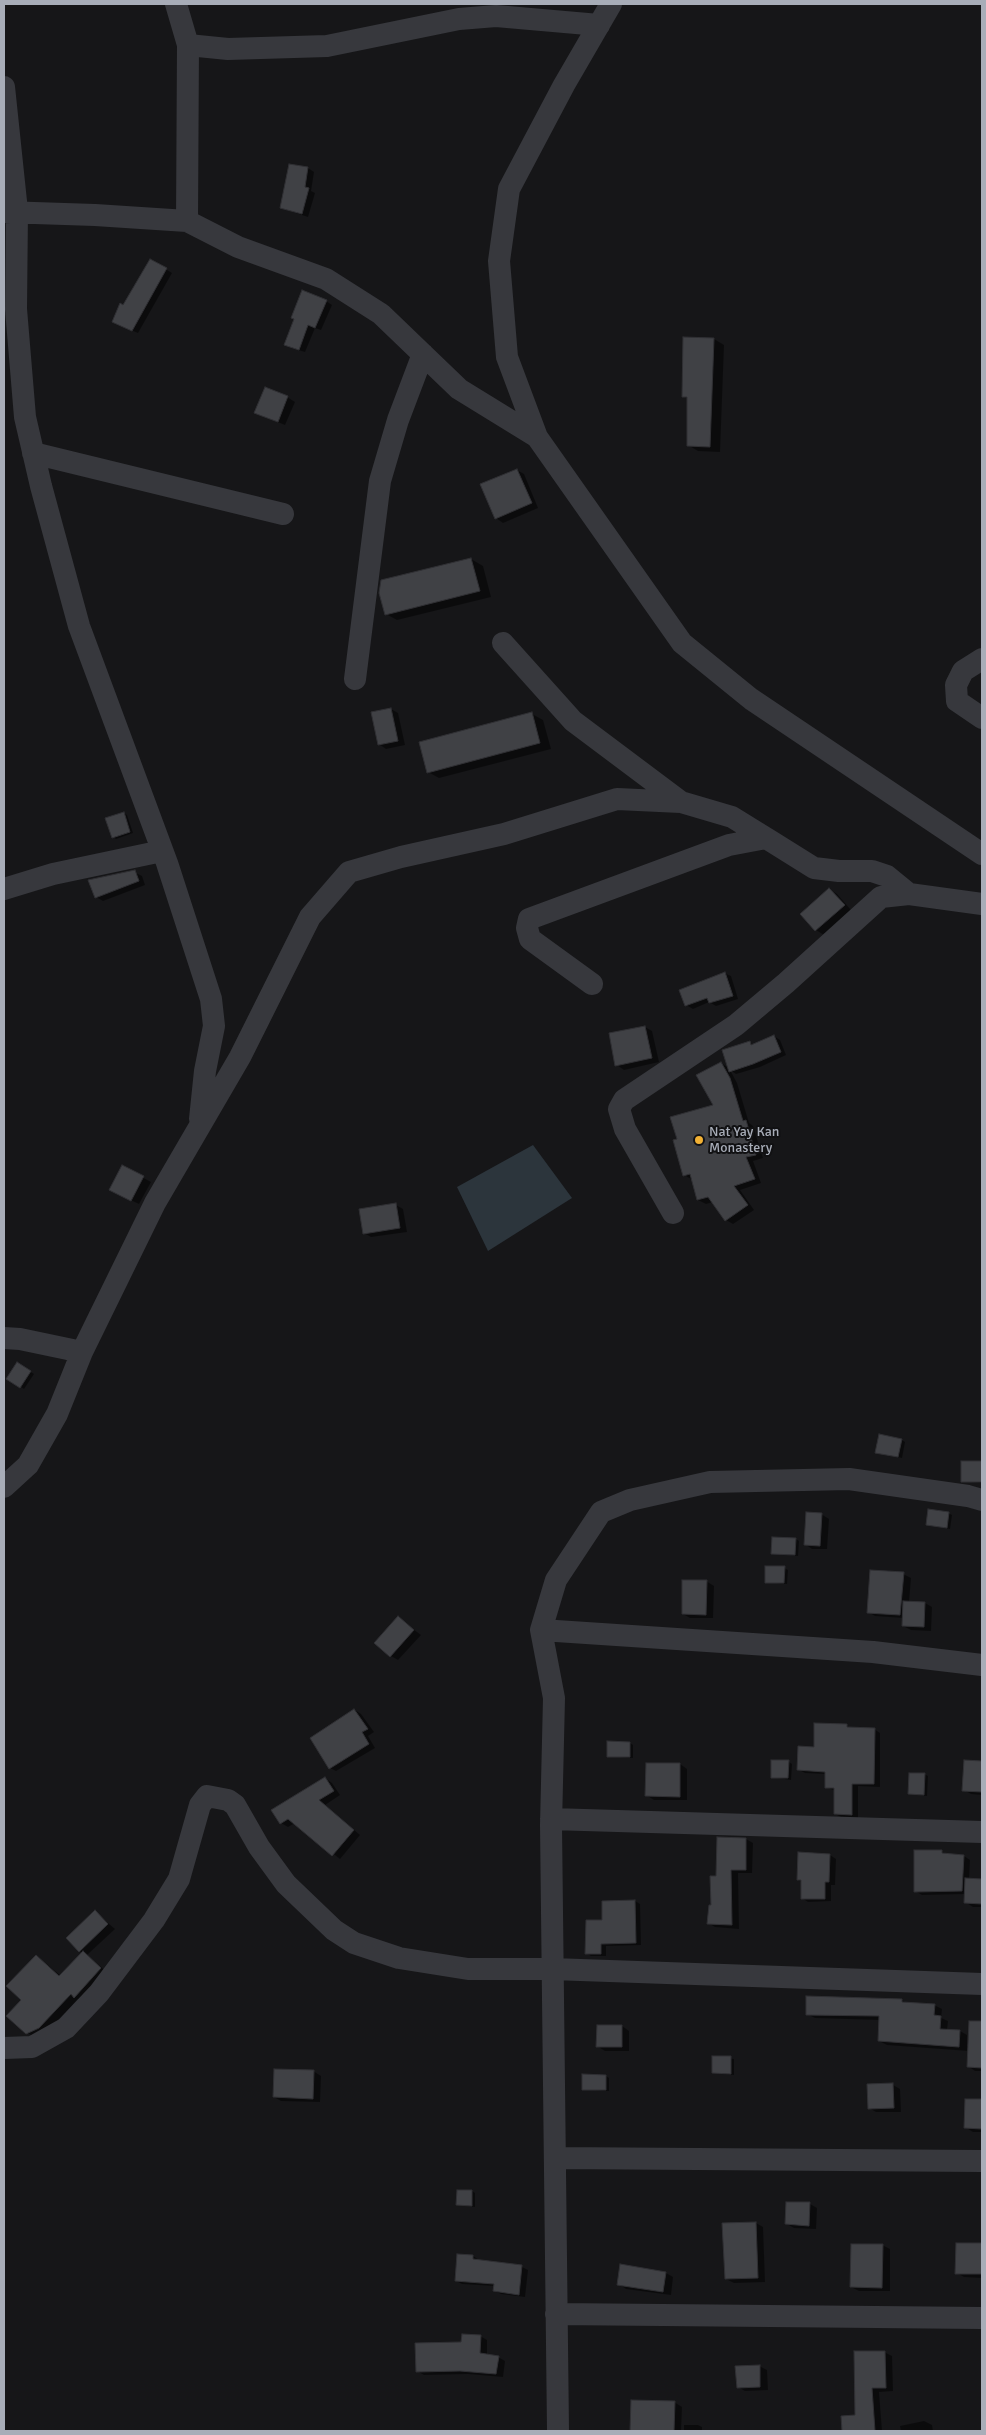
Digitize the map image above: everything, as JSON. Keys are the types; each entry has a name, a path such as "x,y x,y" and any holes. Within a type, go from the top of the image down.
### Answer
{"street":[{"path":"176,4 188,45 187,221"},
{"path":"612,4 598,25 509,189 499,261 507,357 537,437 682,642 751,699 982,854"},
{"path":"188,45 252,50 327,46 458,19 496,16 598,25"},
{"path":"4,87 16,309 25,418 79,626 162,851 211,999 214,1026 205,1071 199,1127"},
{"path":"10,212 187,221 238,247 326,278 381,314 459,390 537,437"},
{"path":"355,679 380,481 398,420 422,354"},
{"path":"34,453 283,514"},
{"path":"503,643 573,721 681,802"},
{"path":"982,659 962,671 956,685 957,701 982,718"},
{"path":"4,1487 28,1465 57,1414 82,1352 155,1203 240,1057 310,917 349,872 401,857 504,834 617,799 681,802 732,817 814,868 839,871 872,871 886,876 909,894"},
{"path":"592,984 530,939 529,919 729,845 766,838"},
{"path":"4,889 53,874 162,851"},
{"path":"673,1214 625,1129 619,1109 624,1100 736,1025 786,983 881,897 909,894 982,904"},
{"path":"4,1338 20,1338 82,1352"},
{"path":"558,2431 551,1819 554,1698 541,1630 556,1580 601,1512 630,1500 710,1482 849,1479 968,1496 982,1500"},
{"path":"541,1630 864,1651 982,1664"},
{"path":"4,2048 32,2047 66,2028 99,1993 154,1920 179,1878 200,1806 207,1796 228,1800 235,1805 258,1847 286,1884 334,1930 354,1943 399,1958 468,1969 552,1969 982,1984"},
{"path":"551,1819 982,1832"},
{"path":"555,2158 982,2161"},
{"path":"556,2314 982,2318"}],"shaded area":[{"path":"533,1145 572,1198 488,1251 457,1187"}],"building":[{"path":"289,164 308,167 305,187 309,188 302,214 280,208"},
{"path":"150,259 167,268 132,331 112,322 120,303 123,305"},
{"path":"302,290 327,300 315,328 308,325 299,350 284,345 294,319 291,318"},
{"path":"683,337 714,338 710,447 687,446 687,397 682,397"},
{"path":"265,387 288,396 278,422 254,413"},
{"path":"517,469 532,503 495,519 480,484"},
{"path":"471,558 480,591 385,615 379,593 381,580"},
{"path":"391,708 398,741 378,745 371,712"},
{"path":"532,712 540,743 427,773 419,742"},
{"path":"124,812 130,832 112,838 105,818"},
{"path":"135,870 139,881 95,898 88,880"},
{"path":"829,888 845,905 815,931 800,914"},
{"path":"725,972 733,996 709,1003 707,998 685,1006 679,990"},
{"path":"645,1026 652,1058 615,1066 609,1033"},
{"path":"774,1035 781,1052 729,1072 722,1050 750,1041 751,1045"},
{"path":"721,1062 730,1078 743,1121 746,1120 756,1155 746,1157 755,1179 734,1186 748,1205 725,1221 708,1197 697,1200 690,1174 683,1176 673,1140 677,1139 670,1117 713,1105 696,1075"},
{"path":"122,1165 144,1176 131,1201 109,1190"},
{"path":"396,1203 400,1228 363,1234 359,1209"},
{"path":"17,1362 31,1371 20,1388 6,1379"},
{"path":"879,1434 902,1439 898,1457 875,1453"},
{"path":"961,1461 982,1461 982,1482 961,1482"},
{"path":"928,1509 949,1512 947,1528 926,1525"},
{"path":"806,1512 822,1513 820,1546 804,1545"},
{"path":"772,1537 796,1538 795,1555 771,1554"},
{"path":"765,1566 785,1566 784,1583 765,1583"},
{"path":"870,1570 904,1572 900,1615 867,1613"},
{"path":"682,1580 707,1580 706,1615 682,1614"},
{"path":"903,1601 925,1602 924,1627 902,1626"},
{"path":"398,1616 414,1630 390,1657 374,1643"},
{"path":"354,1709 368,1729 362,1732 369,1744 329,1769 310,1738"},
{"path":"814,1723 847,1724 847,1727 875,1728 874,1784 852,1784 852,1815 834,1814 834,1788 825,1788 825,1772 797,1770 798,1746 814,1747"},
{"path":"607,1741 630,1742 630,1757 607,1757"},
{"path":"771,1760 789,1760 788,1778 771,1778"},
{"path":"964,1760 982,1761 982,1792 962,1791"},
{"path":"646,1763 680,1763 680,1797 645,1796"},
{"path":"909,1773 925,1773 924,1795 908,1794"},
{"path":"325,1777 334,1791 319,1800 354,1830 332,1856 288,1819 280,1824 271,1810"},
{"path":"717,1837 746,1838 746,1870 731,1870 732,1925 707,1924 709,1905 711,1905 710,1876 716,1876"},
{"path":"914,1850 942,1850 942,1853 964,1855 962,1891 914,1892"},
{"path":"798,1852 830,1854 829,1882 825,1882 825,1899 801,1899 801,1880 797,1880"},
{"path":"965,1878 982,1879 982,1904 964,1903"},
{"path":"635,1900 636,1943 601,1944 601,1954 585,1954 586,1920 602,1920 602,1901"},
{"path":"95,1910 108,1924 79,1952 66,1938"},
{"path":"83,1951 101,1968 74,1998 71,1994 39,2028 26,2034 6,2016 21,2000 6,1986 36,1955 59,1976"},
{"path":"806,1996 902,1999 902,2002 935,2004 934,2015 941,2016 940,2029 960,2030 959,2047 878,2041 879,2016 806,2015"},
{"path":"969,2021 982,2021 982,2068 967,2067"},
{"path":"597,2025 622,2025 622,2047 596,2047"},
{"path":"712,2056 731,2056 731,2074 712,2073"},
{"path":"274,2069 314,2070 313,2099 273,2097"},
{"path":"582,2074 606,2075 606,2090 582,2090"},
{"path":"893,2083 894,2108 868,2109 867,2084"},
{"path":"965,2099 982,2099 982,2129 964,2128"},
{"path":"457,2190 472,2190 472,2206 456,2205"},
{"path":"786,2202 810,2202 809,2226 785,2224"},
{"path":"756,2222 758,2278 725,2279 722,2223"},
{"path":"956,2243 982,2243 982,2274 955,2274"},
{"path":"851,2244 883,2244 882,2288 850,2287"},
{"path":"457,2254 473,2255 473,2259 522,2265 519,2295 493,2291 494,2284 455,2281"},
{"path":"620,2264 666,2272 663,2292 617,2285"},
{"path":"462,2334 481,2335 480,2353 499,2356 496,2374 460,2371 416,2372 415,2343 461,2342"},
{"path":"854,2351 885,2351 886,2388 872,2388 875,2431 842,2431 841,2416 855,2415"},
{"path":"760,2365 760,2387 737,2388 735,2366"},
{"path":"631,2400 675,2401 674,2431 630,2431"}],"place":[{"name":"Nat Yay Kan Monastery","path":"699,1140"}]}
